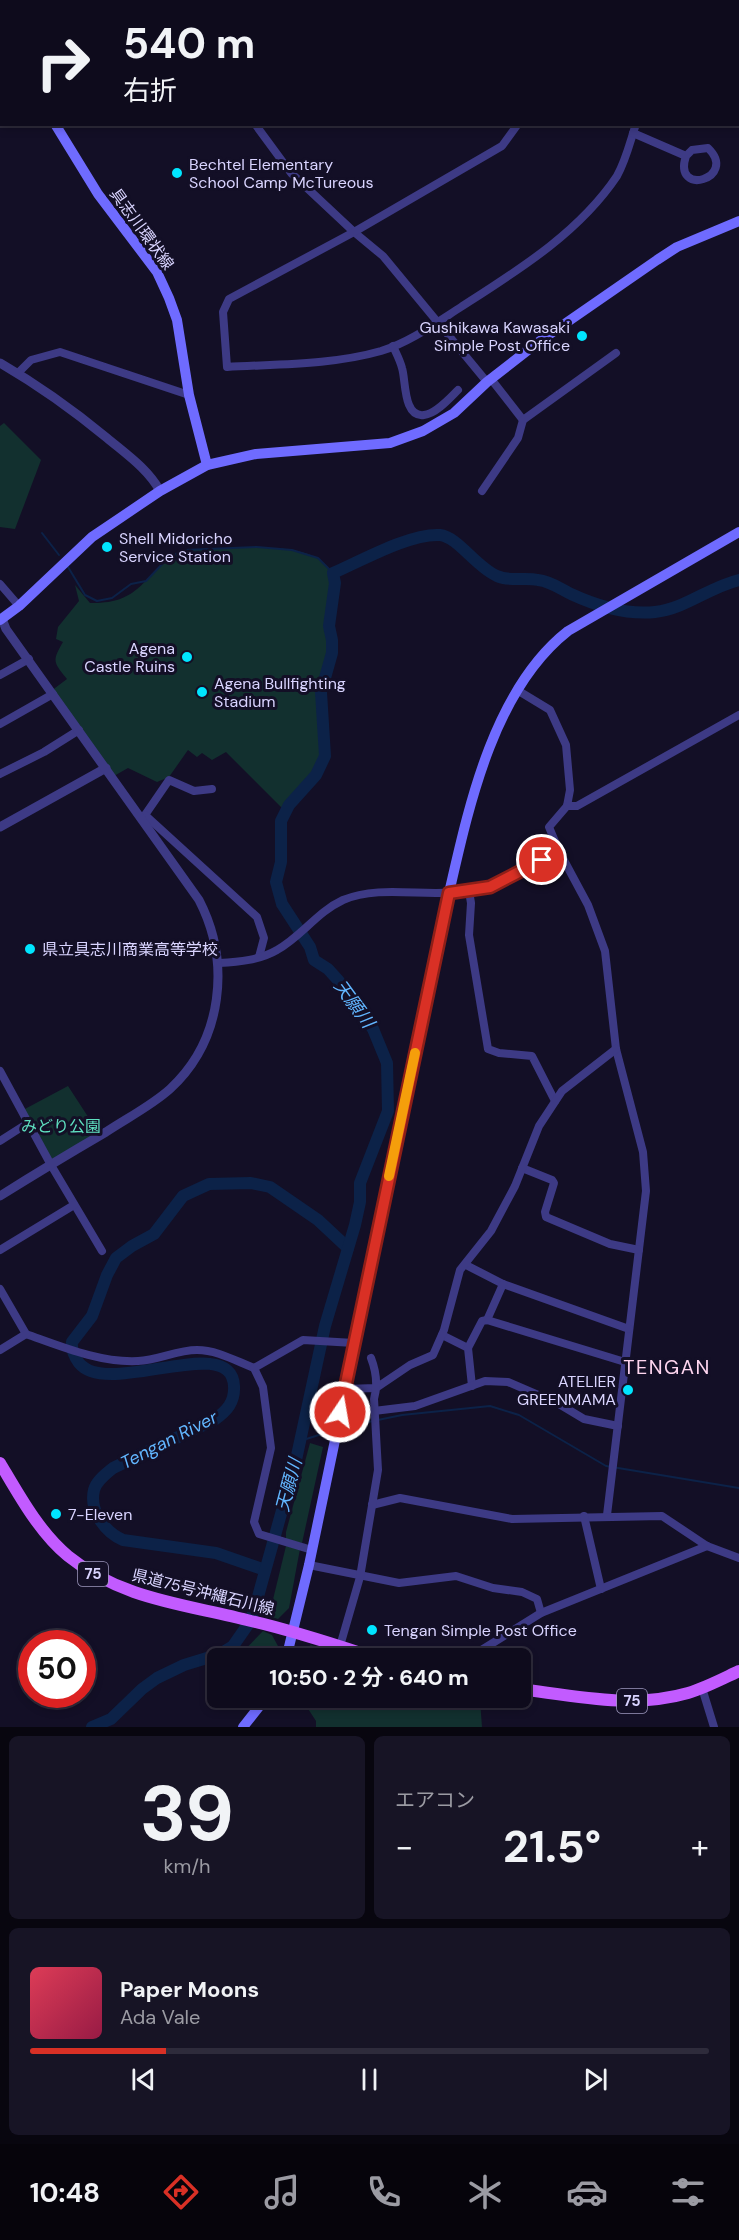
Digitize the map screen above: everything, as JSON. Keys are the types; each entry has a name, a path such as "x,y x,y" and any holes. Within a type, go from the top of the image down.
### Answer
{"main road":[{"name":"具志川環状線","path":"56,126 98,194 161,280 177,320 189,396 207,465"},
{"path":"1,620 92,537 160,491 207,465 256,454 390,442 423,431 442,421 537,343 657,260 677,247 739,221"},
{"path":"289,1648 309,1565 449,893 470,808 483,771 517,690 545,651 568,631 739,532"},
{"name":"県道75号沖縄石川線","path":"2,1469 49,1536 67,1555 95,1576 138,1595 293,1631 346,1648"},
{"name":"75","path":"531,1690 632,1701 678,1696 702,1689 739,1671"},
{"path":"243,1727 258,1708"}],"street":[{"path":"256,126 291,173 383,256 523,420"},
{"path":"517,126 502,146 354,232 229,299 224,312 227,367 361,356 393,346 437,322 510,275 572,228 616,176 635,129 686,156"},
{"path":"700,147 708,148 715,154 718,161 716,174 709,180 699,182 692,178 685,171 683,164 686,156 692,150 700,147"},
{"path":"393,346 403,370 410,409 416,414 424,415 433,411 458,390"},
{"path":"18,374 31,360 60,352 189,396"},
{"path":"482,491 518,438 523,420 616,353"},
{"path":"0,363 73,410 124,451 151,477 160,491"},
{"path":"0,584 19,606"},
{"path":"0,1196 156,1100 187,1071 200,1051 211,1025 217,998 219,963 209,921 199,900 143,816 106,768 1,620"},
{"path":"0,675 29,658"},
{"path":"517,690 550,710 566,745 570,790 567,806 549,827 588,905 605,951 616,1049 644,1152 646,1191 607,1515"},
{"path":"0,724 53,694"},
{"path":"567,806 577,806 739,715"},
{"path":"0,774 44,752 79,730"},
{"path":"1,825 106,768"},
{"path":"143,816 169,780 194,791 212,789"},
{"path":"143,816 257,917 264,938 259,957"},
{"path":"219,963 259,957 287,943 326,911 344,900 374,894 449,893 490,887 559,851"},
{"path":"469,891 471,903 469,935 488,1048 499,1053 531,1056 555,1101"},
{"path":"345,1389 376,1388 410,1365 434,1355 442,1335 460,1270 491,1231 516,1186 539,1126 555,1101 573,1080 616,1049"},
{"path":"0,1071 51,1165 102,1251"},
{"path":"0,1141 28,1123"},
{"path":"522,1168 552,1180 554,1183 545,1212 546,1217 610,1244 639,1250"},
{"path":"0,1250 74,1204"},
{"path":"466,1265 502,1284 629,1329"},
{"path":"487,1320 502,1284"},
{"path":"0,1289 26,1334 54,1343 113,1359 138,1361 197,1350 220,1354 254,1368 263,1387 271,1448 254,1522 260,1534 312,1550"},
{"path":"472,1386 468,1348 482,1321 487,1320 625,1362"},
{"path":"0,1350 26,1334"},
{"path":"442,1335 468,1348"},
{"path":"254,1368 303,1340 354,1343"},
{"path":"340,1646 360,1577 378,1470 374,1411 376,1371 371,1358"},
{"path":"374,1411 415,1406 485,1381 519,1385 584,1419 618,1426"},
{"path":"372,1505 400,1498 512,1519 607,1515 662,1516 707,1546 739,1558"},
{"path":"584,1516 601,1589"},
{"path":"485,1648 541,1613 707,1546"},
{"path":"309,1565 399,1583 456,1576 493,1588 522,1592 537,1599 541,1613"},
{"path":"702,1689 714,1727"}],"green space":[{"path":"4,423 41,460 15,529 0,527 0,426"},
{"path":"257,547 288,549 308,554 325,564 334,577 329,626 332,649 321,701 326,749 318,771 285,811 226,752 212,760 202,753 197,757 188,750 169,777 157,782 128,768 114,776 51,691 67,679 56,661 57,653 63,642 56,639 58,627 79,601 75,585 90,603 107,602 120,599 139,588 164,562 184,550"},
{"name":"みどり公園","path":"68,1086 96,1129 103,1133 51,1165 23,1110"},
{"path":"310,1443 323,1447 302,1543 286,1539 286,1532"},
{"path":"286,1546 300,1549 289,1608 278,1619 269,1616"},
{"path":"263,1631 272,1635 279,1648 247,1648"},
{"path":"308,1708 481,1708 482,1727 316,1727 316,1721"}],"waterway":[{"path":"42,533 59,555"},
{"name":"天願川","path":"92,1727 111,1719 157,1678 184,1665 220,1654 233,1646 249,1623 296,1460 325,1326 355,1225 360,1202 360,1183 388,1111 387,1063 373,1029 338,980 328,969 314,960 310,947 282,904 276,882 281,862 281,821 289,805 316,775 325,756 321,692 332,653 329,626 335,583 333,573 400,543 415,538 440,535 454,541 489,572 497,576 507,579 542,581 591,602 623,611 644,613 666,610 739,580"},
{"path":"68,567 85,595 97,601 112,598 131,584 146,581 167,559 184,550 257,547 292,550 318,558 333,573"},
{"name":"Tengan River","path":"265,1570 216,1553 123,1540 110,1532 100,1520 94,1506 95,1487 113,1468 214,1420 223,1413 232,1401 234,1392 228,1371 213,1364 191,1364 140,1372 115,1374 94,1372 79,1363 72,1348 72,1342 92,1316 107,1275 116,1258 154,1234 183,1196 209,1184 251,1183 270,1187 318,1220 348,1248"},
{"path":"349,1426 402,1415 490,1406 519,1415 606,1466 739,1488"},
{"path":"300,1441 325,1433"}],"slow traffic":[{"path":"389,1176 415,1053"}],"place":[{"name":"Bechtel Elementary School Camp McTureous","path":"177,173"},
{"name":"Gushikawa Kawasaki Simple Post Office","path":"582,336"},
{"name":"Shell Midoricho Service Station","path":"107,547"},
{"name":"Agena Castle Ruins","path":"187,657"},
{"name":"Agena Bullfighting Stadium","path":"202,692"},
{"name":"県立具志川商業高等学校","path":"30,949"},
{"name":"ATELIER GREENMAMA","path":"628,1390"},
{"name":"7-Eleven","path":"56,1514"},
{"name":"Tengan Simple Post Office","path":"372,1630"}],"district":[{"name":"TENGAN","path":"667,1367"}],"route":[{"path":"340,1412 449,893 490,887 542,860"}]}
